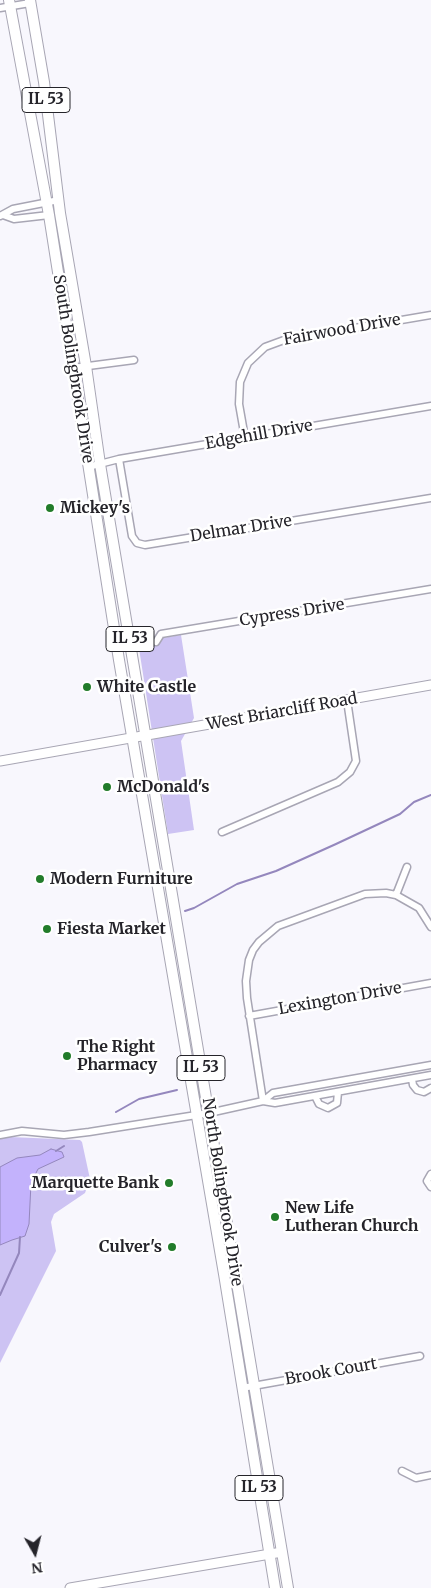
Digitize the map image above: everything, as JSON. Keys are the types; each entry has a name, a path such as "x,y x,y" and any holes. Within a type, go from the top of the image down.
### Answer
{"main road":[{"name":"South Bolingbrook Drive","path":"30,2 44,82 58,200 146,736"},
{"name":"South Bolingbrook Drive","path":"6,5 47,202 133,738"},
{"name":"North Bolingbrook Drive","path":"146,736 288,1588"},
{"name":"North Bolingbrook Drive","path":"133,738 275,1588"}],"street":[{"path":"6,5 30,2"},
{"path":"2,216 14,209 58,200"},
{"path":"2,216 14,219 49,215"},
{"name":"Fairwood Drive","path":"245,438 239,404 240,382 248,363 265,347 284,340 431,315"},
{"path":"73,368 134,360"},
{"name":"Edgehill Drive","path":"88,467 118,459 431,406"},
{"name":"Delmar Drive","path":"118,459 132,536 137,543 145,545 431,498"},
{"name":"Cypress Drive","path":"156,642 161,634 431,589"},
{"name":"West Briarcliff Road","path":"0,761 431,685"},
{"path":"222,832 338,782 350,772 356,762 347,700"},
{"path":"396,896 407,867"},
{"path":"263,1101 246,981 247,969 253,950 268,934 278,926 365,894 386,893 419,908 431,927"},
{"name":"Lexington Drive","path":"250,1016 431,983"},
{"path":"263,1101 273,1093 431,1066"},
{"path":"0,1135 22,1131 72,1134 209,1113 263,1101 275,1103 431,1075"},
{"path":"412,1079 413,1085 417,1090 424,1092 431,1088"},
{"path":"315,1096 319,1104 328,1108 337,1103 338,1092"},
{"path":"431,1174 427,1181 431,1188"},
{"name":"Brook Court","path":"242,1388 420,1356"},
{"path":"402,1470 416,1478 431,1475"},
{"path":"70,1588 282,1552"}],"shaded area":[{"path":"181,635 194,718 181,741 194,830 168,834 138,642"},
{"path":"10,1137 80,1140 90,1179 85,1193 54,1214 51,1222 56,1251 0,1363 0,1139"},
{"path":"51,1149 62,1152 64,1157 38,1169 31,1183 29,1224 25,1236 0,1245 0,1167 17,1158 40,1155"}],"waterway":[{"path":"185,911 237,884 276,871 400,814 414,802 431,795"},
{"path":"116,1112 139,1099 177,1090"},
{"path":"56,1151 64,1146"},
{"path":"0,1295 19,1253 20,1237"}],"place":[{"name":"Mickey's","path":"50,508"},
{"name":"White Castle","path":"87,687"},
{"name":"McDonald's","path":"107,787"},
{"name":"Modern Furniture","path":"40,879"},
{"name":"Fiesta Market","path":"47,929"},
{"name":"The Right Pharmacy","path":"67,1056"},
{"name":"Marquette Bank","path":"169,1183"},
{"name":"New Life Lutheran Church","path":"275,1217"},
{"name":"Culver's","path":"172,1247"}]}
